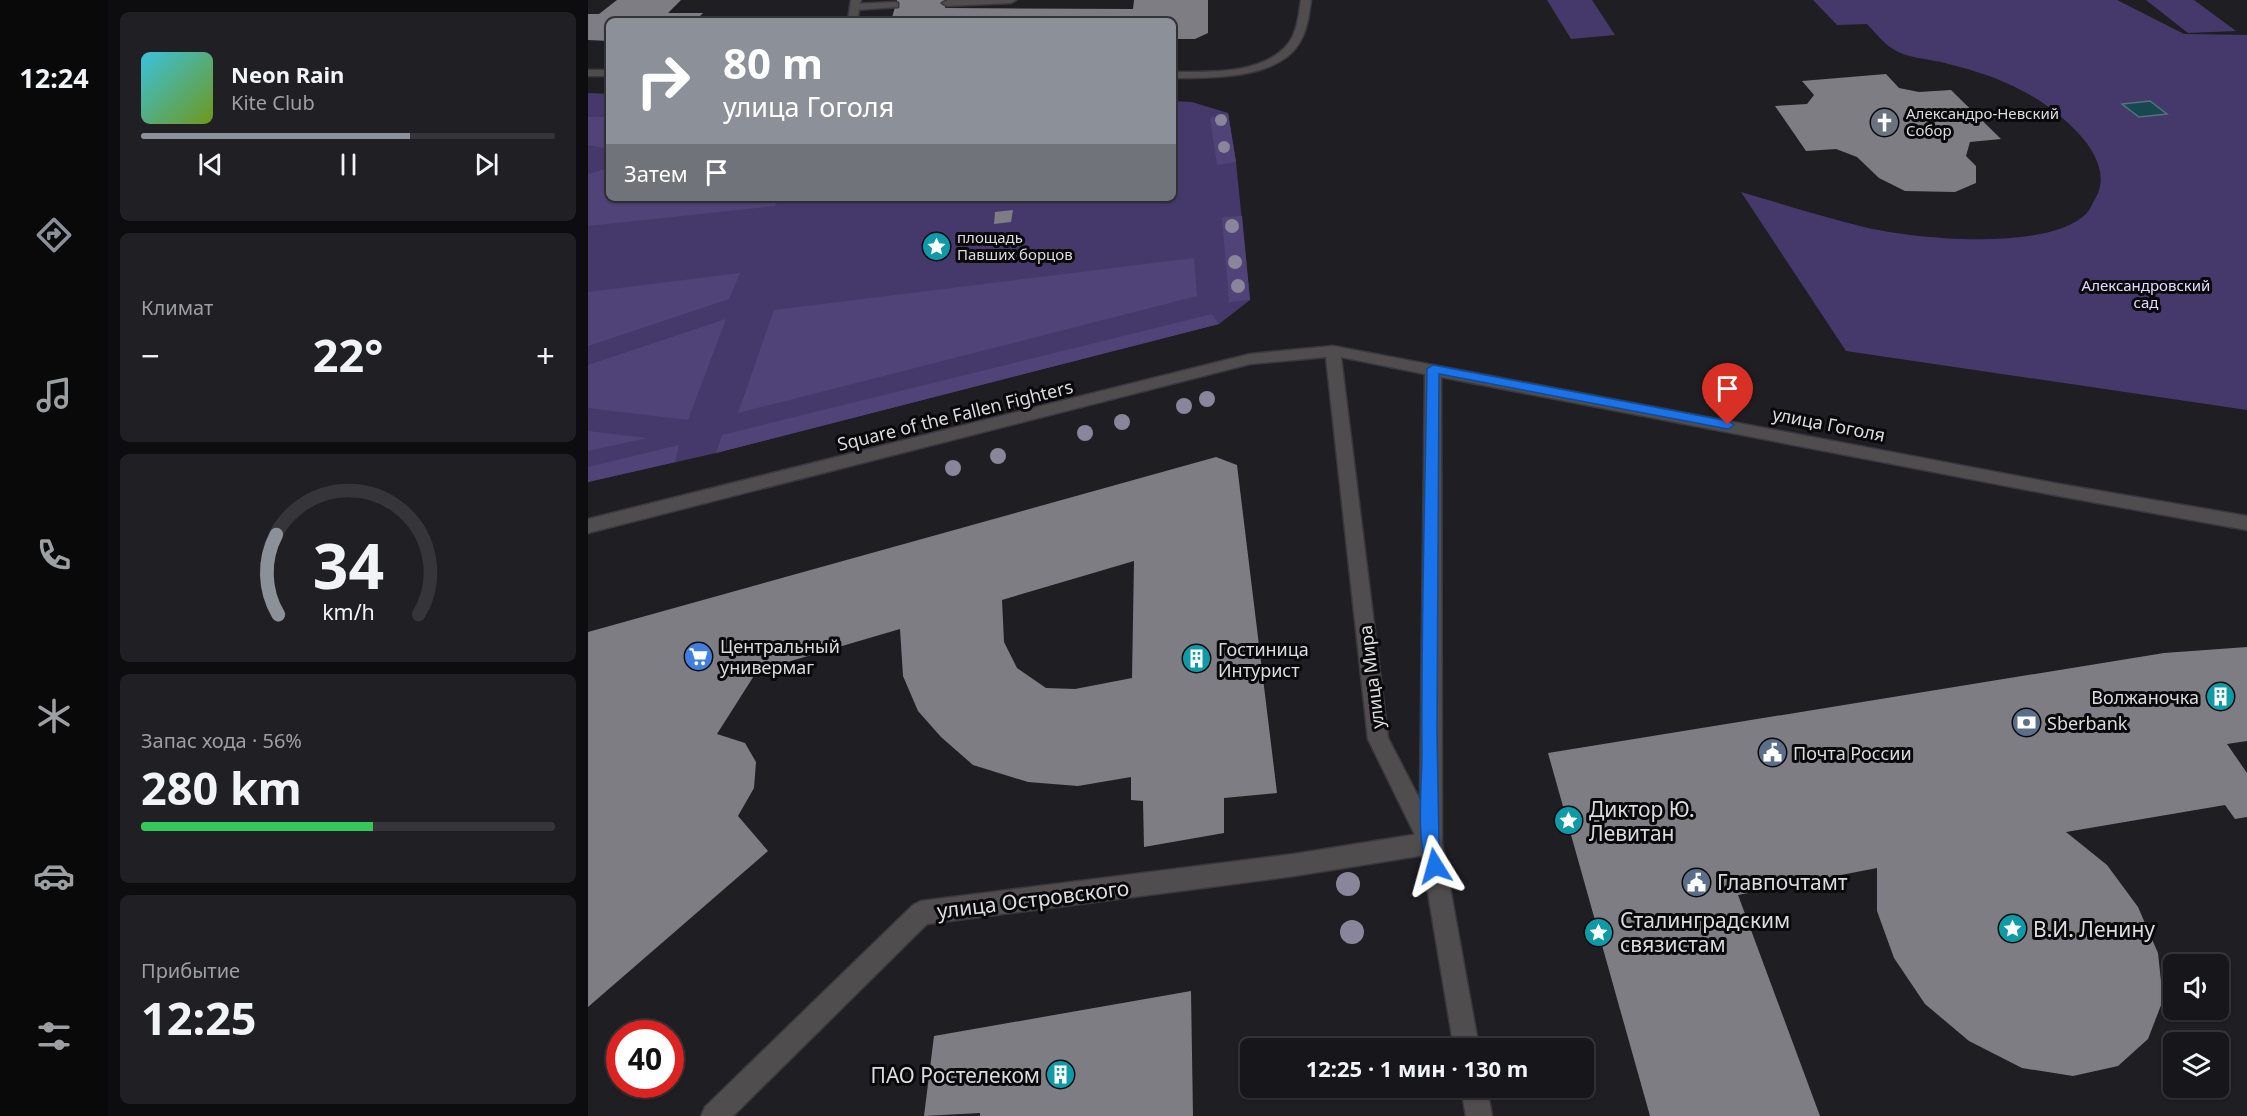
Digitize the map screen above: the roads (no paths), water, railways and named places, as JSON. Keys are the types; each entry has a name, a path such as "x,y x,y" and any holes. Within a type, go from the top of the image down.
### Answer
{"street":[{"path":"947,3 1011,0"},
{"path":"1176,75 1199,75 1252,67 1278,57 1293,44 1306,0"},
{"path":"854,18 856,3 895,5"},
{"path":"588,74 606,74"},
{"name":"улица Гоголя","path":"1333,351 2059,490 2247,523"},
{"name":"Square of the Fallen Fighters","path":"588,526 1250,359 1333,351"},
{"name":"улица Мира","path":"1333,351 1378,740 1431,843"},
{"path":"1433,369 1431,843 1465,1038"},
{"name":"улица Островского","path":"714,1116 921,913 1293,865 1431,843"},
{"path":"1476,1098 1479,1116"}],"water":[{"path":"2150,101 2167,114 2139,117 2122,104"}],"place":[{"name":"Александро-Невский Собор","path":"1885,122"},
{"name":"площадь Павших борцов","path":"936,246"},
{"name":"Центральный универмаг","path":"699,656"},
{"name":"Гостиница Интурист","path":"1197,659"},
{"name":"Волжаночка","path":"2220,697"},
{"name":"Sberbank","path":"2026,723"},
{"name":"Почта России","path":"1772,753"},
{"name":"Диктор Ю. Левитан","path":"1568,821"},
{"name":"Главпочтамт","path":"1696,882"},
{"name":"В.И. Ленину","path":"2012,929"},
{"name":"Сталинградским связистам","path":"1599,932"},
{"name":"ПАО Ростелеком","path":"1061,1075"}],"park label":[{"name":"Александровский сад","path":"2146,294"}]}
